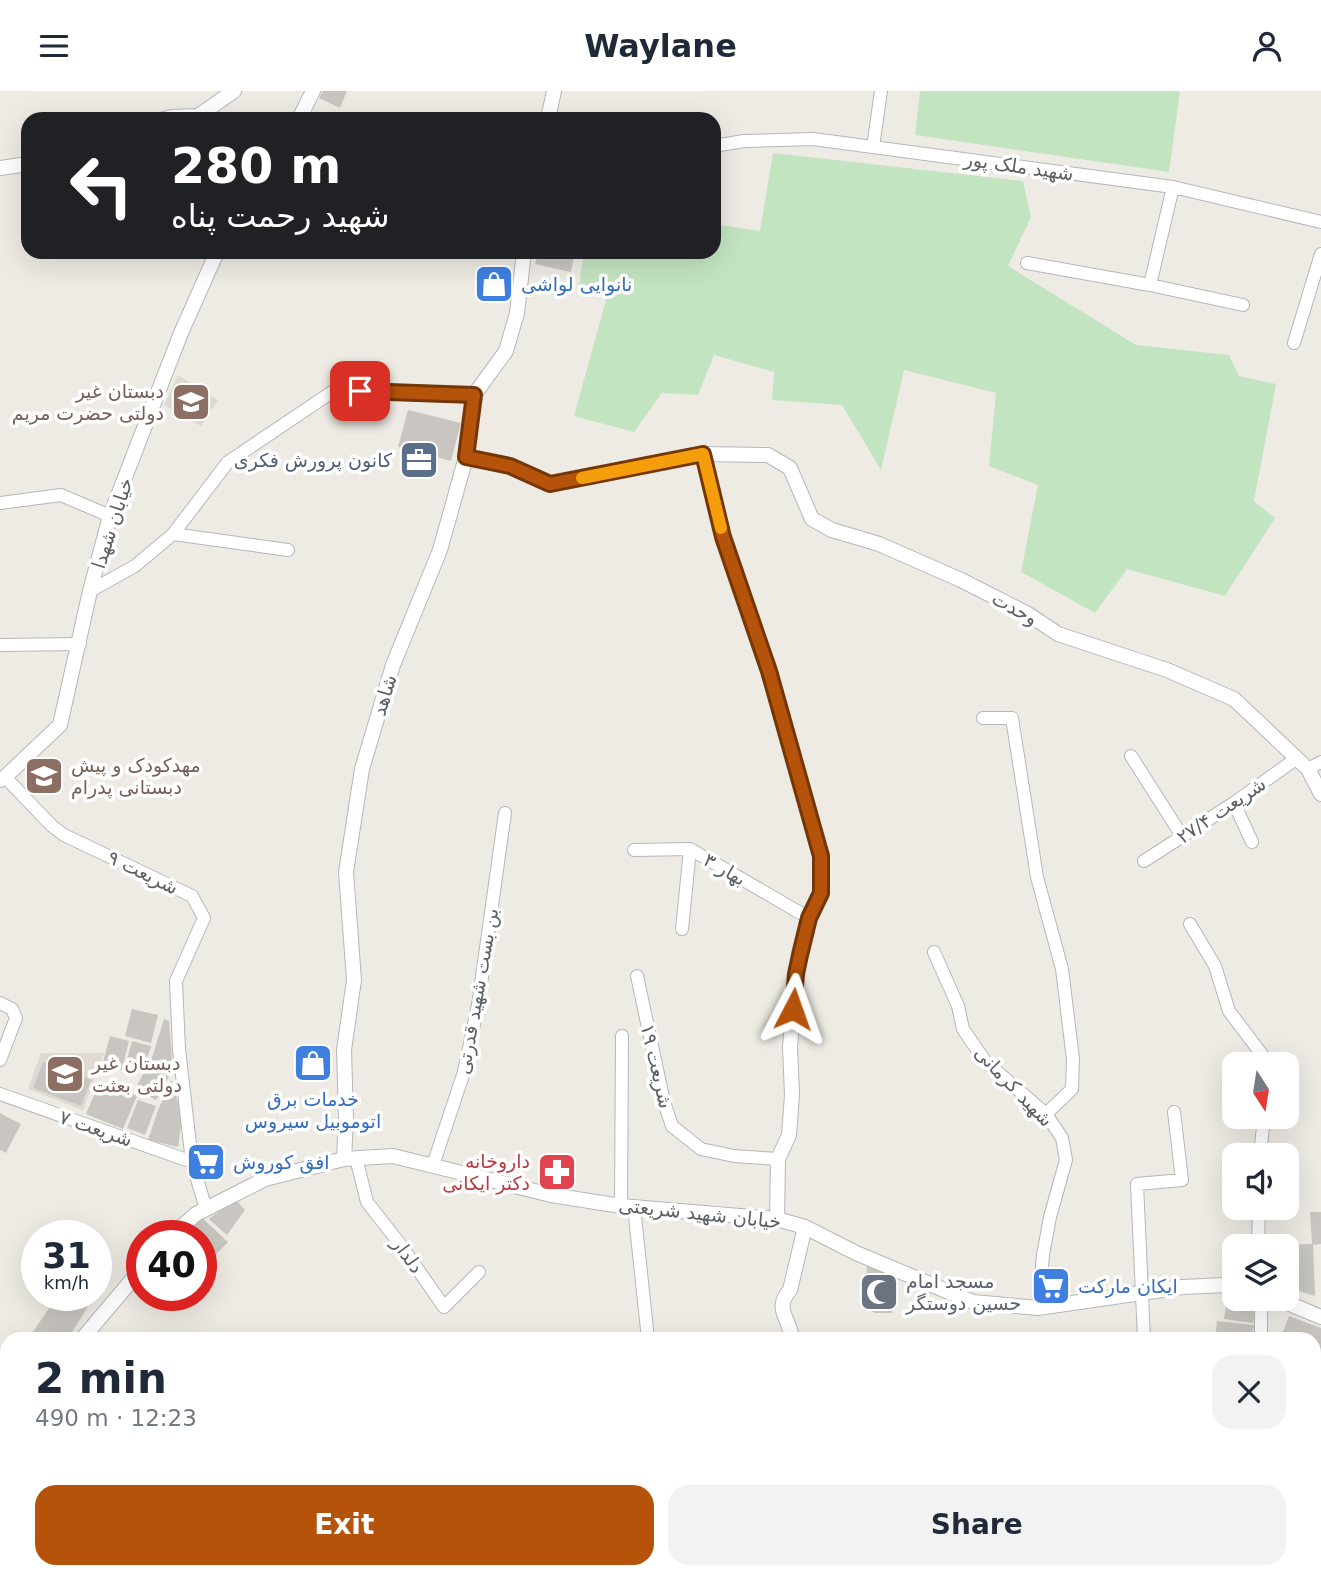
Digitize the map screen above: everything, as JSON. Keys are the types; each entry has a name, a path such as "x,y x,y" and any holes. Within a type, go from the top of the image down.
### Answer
{"street":[{"path":"204,112 234,91"},
{"path":"302,112 305,91"},
{"path":"304,112 313,91"},
{"path":"550,112 554,91"},
{"path":"873,147 881,91"},
{"name":"شهید ملک پور","path":"721,145 744,141 813,139 1173,187 1321,222"},
{"path":"0,168 21,165"},
{"path":"1150,285 1173,187"},
{"path":"1294,343 1321,254"},
{"name":"خیابان شهدا","path":"3,779 60,725 110,516 181,333 214,259"},
{"name":"شاهد","path":"350,1158 344,1050 354,979 345,872 362,769 393,665 440,550 466,457 474,395 506,351 517,313 523,259"},
{"path":"1027,263 1243,305"},
{"path":"90,591 135,566 173,534 228,462 335,390 474,395"},
{"path":"703,454 723,537 769,671 821,856 821,893 809,918 796,974 790,1047 792,1095 789,1135 779,1159 777,1219"},
{"name":"وحدت","path":"466,457 510,466 550,484 703,454 768,455 790,468 812,519 832,530 879,544 961,580 1028,614 1058,634 1167,670 1234,699 1309,763 1321,794"},
{"path":"0,503 61,495 110,516"},
{"path":"173,534 288,549"},
{"path":"0,645 80,643"},
{"path":"983,717 1012,719 1037,877 1062,969 1073,1059 1072,1089 1046,1114"},
{"path":"1131,755 1182,836"},
{"name":"شریعت ۲۷/۴","path":"1144,861 1234,803 1309,763"},
{"name":"شریعت ۹","path":"3,779 64,835 192,896 204,918 176,981 179,1049 192,1162 206,1209"},
{"path":"1234,803 1252,842"},
{"name":"بن بست شهید قدرتی","path":"433,1165 464,1072 478,1005 505,813"},
{"path":"682,929 690,849"},
{"name":"بهار ۳","path":"634,850 690,849 809,918"},
{"path":"1190,924 1215,966 1229,1011 1260,1052"},
{"name":"شهید کرمانی","path":"934,952 958,1006 963,1030 985,1061 1046,1114 1062,1137 1066,1160 1050,1217 1038,1308"},
{"name":"شریعت ۱۹","path":"637,976 664,1102 672,1126 701,1149 734,1156 779,1159"},
{"path":"0,1003 12,1009 16,1018 0,1060"},
{"path":"622,1036 627,1206 648,1332"},
{"name":"شریعت ۷","path":"0,1094 192,1162"},
{"path":"1144,1332 1137,1184 1182,1179 1174,1112"},
{"name":"خیابان شهید شریعتی","path":"189,1220 265,1179 350,1158 393,1156 551,1195 627,1206 777,1219 805,1227 856,1253 973,1302 1038,1308 1183,1287 1222,1285"},
{"name":"دلدار","path":"350,1158 367,1202 444,1307 479,1272"},
{"path":"791,1332 782,1311 783,1297 790,1290 805,1227"},
{"path":"88,1332 126,1287"},
{"path":"1299,1308 1321,1317"},
{"path":"1261,1311 1261,1332"}],"shaded area":[{"name":"دبستان غیر دولتی حضرت مریم","path":"178,375 218,400 201,426 164,405"},
{"name":"دبستان غیر دولتی بعثت","path":"41,1053 104,1053 83,1110 28,1089"}],"green space":[{"path":"920,91 1180,91 1169,172 915,135"},
{"path":"773,153 1023,181 1031,217 1008,266 1136,345 1229,355 1239,376 1276,384 1254,501 1275,518 1225,596 1127,569 1095,613 1021,572 1038,485 989,466 996,393 904,370 881,470 842,405 772,400 774,372 714,355 698,395 662,393 634,432 574,416 606,300 579,285 583,259 721,259 721,225 760,231"}],"building":[{"path":"323,91 347,91 340,108 319,98"},
{"path":"536,259 574,259 571,272 535,264"},
{"path":"408,410 461,423 451,461 398,447"},
{"path":"132,1009 158,1015 151,1043 125,1036"},
{"path":"164,1019 169,1021 173,1071 150,1064"},
{"path":"110,1036 129,1041 122,1070 102,1065"},
{"path":"132,1041 151,1046 148,1056 133,1073 124,1070"},
{"path":"43,1062 91,1080 81,1106 33,1088"},
{"path":"148,1065 169,1076 156,1100 135,1089"},
{"path":"172,1080 182,1118 178,1147 148,1140"},
{"path":"100,1081 137,1096 123,1129 86,1114"},
{"path":"138,1100 156,1106 145,1135 127,1128"},
{"path":"0,1113 21,1124 6,1153 0,1150"},
{"path":"235,1199 245,1210 227,1235 217,1226 217,1220 209,1219"},
{"path":"1310,1212 1321,1212 1321,1244 1313,1245 1315,1296 1299,1291 1299,1244 1312,1244"},
{"path":"217,1232 228,1242 217,1254"},
{"name":"مسجد امام حسین دوستگر","path":"867,1266 897,1278 892,1313 875,1313 862,1307"},
{"path":"47,1311 85,1311 72,1332 33,1332"},
{"path":"1225,1311 1255,1311 1253,1323 1224,1319"},
{"path":"1289,1316 1321,1328 1321,1332 1283,1332"},
{"path":"1217,1321 1254,1325 1253,1332 1216,1332"}],"slow traffic":[{"path":"582,478 703,454 721,528"}],"place":[{"name":"نانوایی لواشی","path":"494,284"},
{"name":"دبستان غیر دولتی حضرت مریم","path":"191,402"},
{"name":"کانون پرورش فکری","path":"419,460"},
{"name":"مهدکودک و پیش دبستانی پدرام","path":"44,776"},
{"name":"خدمات برق اتوموبیل سیروس","path":"313,1063"},
{"name":"دبستان غیر دولتی بعثت","path":"65,1074"},
{"name":"افق کوروش","path":"206,1162"},
{"name":"داروخانه دکتر ایکانی","path":"557,1172"},
{"name":"ایکان مارکت","path":"1051,1286"},
{"name":"مسجد امام حسین دوستگر","path":"879,1292"}],"route":[{"path":"360,391 474,395 466,457 510,466 550,484 703,454 723,537 769,671 821,856 821,893 809,918 800,955 793,1009"}]}
